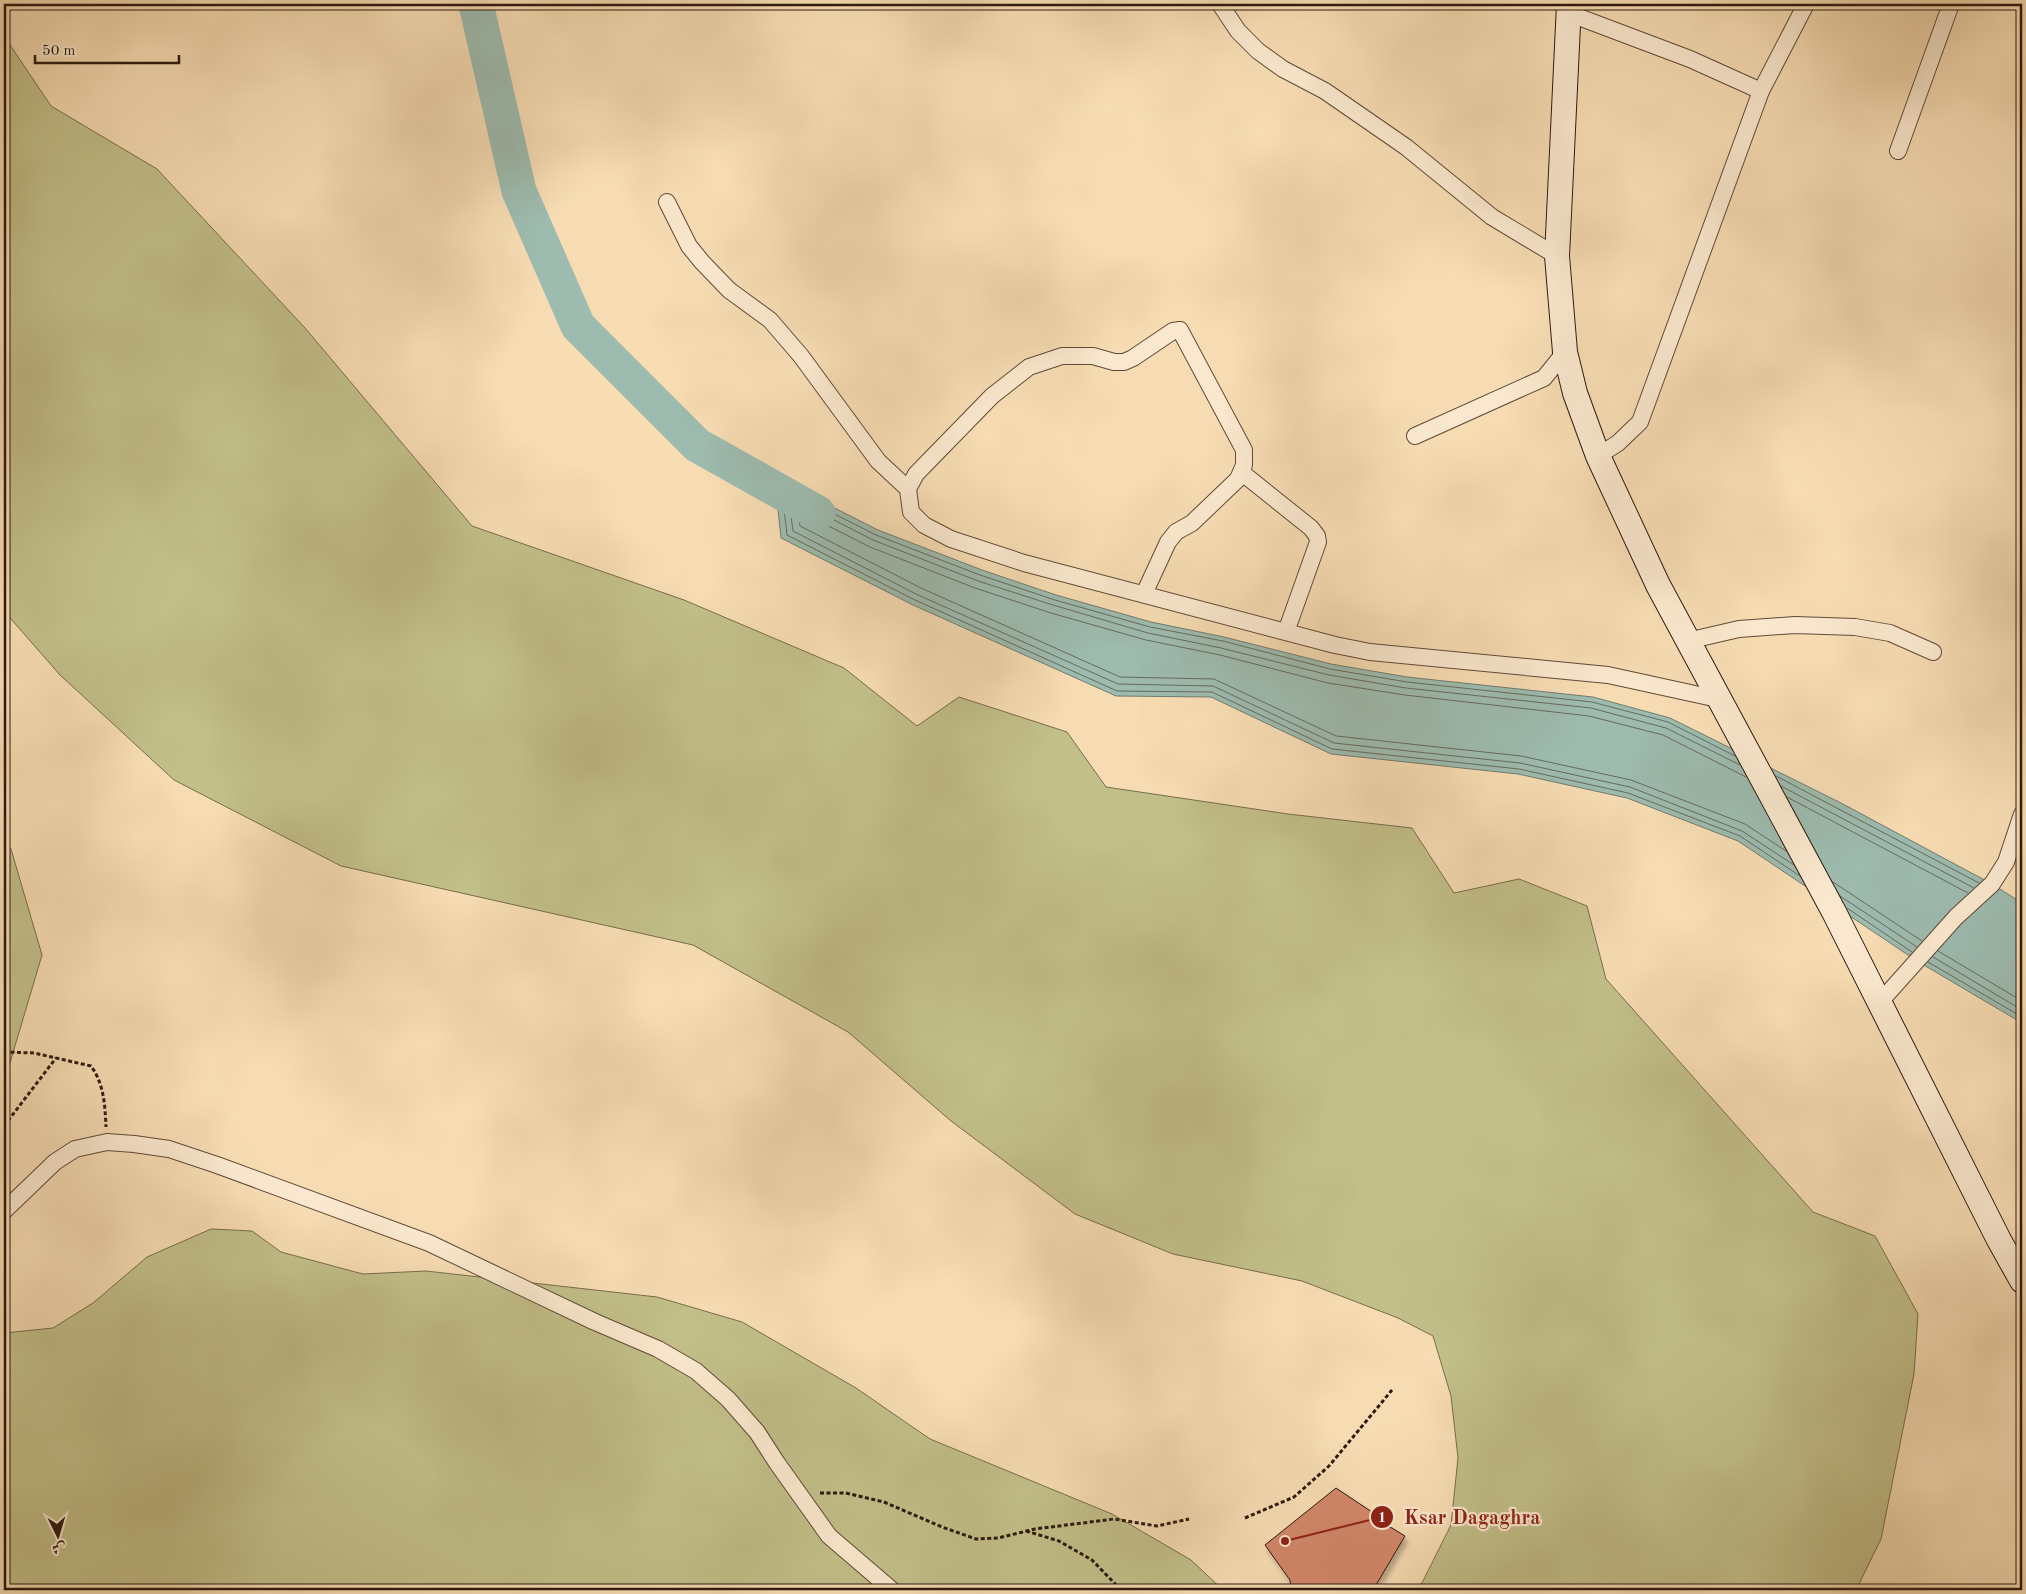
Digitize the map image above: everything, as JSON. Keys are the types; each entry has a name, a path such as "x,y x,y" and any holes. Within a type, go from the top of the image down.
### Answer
{"street":[{"path":"1220,4 1238,31 1258,50 1283,69 1325,90 1406,147 1492,217 1557,256"},
{"path":"1598,456 1618,443 1640,422 1665,349 1761,91 1806,4"},
{"path":"1898,151 1951,4"},
{"path":"1761,91 1568,8 1557,256 1565,352 1575,393 1598,456 1658,585 1834,912 1999,1240 2022,1281"},
{"path":"667,202 689,246 702,262 729,290 770,320 801,356 878,461 908,489"},
{"path":"1144,594 1168,542 1176,532 1192,523 1238,479 1244,465 1244,450 1180,330 1173,331 1124,362 1114,362 1093,356 1062,356 1029,367 992,396 916,474 908,489 911,512 924,526 951,539 1024,563 1286,632 1370,652 1608,675 1718,698"},
{"path":"1415,436 1544,378 1565,352"},
{"path":"1241,472 1311,528 1317,536 1316,550 1286,632"},
{"path":"1688,641 1739,629 1795,625 1855,627 1890,633 1933,652"},
{"path":"1880,1002 1956,918 1992,884 2006,862 2022,814"},
{"path":"2006,862 2022,863"},
{"path":"4,1211 54,1162 75,1149 107,1142 134,1144 170,1149 333,1206 429,1243 595,1322 658,1349 696,1371 728,1399 758,1432 777,1463 800,1493 828,1536 892,1590"}],"path":[{"path":"4,1052 34,1053 91,1066 99,1076 104,1101 107,1142"},
{"path":"4,1126 56,1058"},
{"path":"1245,1518 1294,1497 1329,1466 1392,1390"},
{"path":"800,1493 846,1493 884,1502 942,1527 976,1539 998,1538 1025,1531 1114,1519 1157,1526 1189,1519"},
{"path":"1025,1531 1059,1541 1092,1560 1121,1590"}],"shaded area":[{"path":"4,36 51,106 157,169 305,328 472,526 684,600 844,668 917,726 959,697 1067,732 1106,787 1288,814 1412,828 1454,893 1519,879 1587,906 1606,979 1813,1212 1875,1236 1918,1314 1914,1374 1881,1539 1856,1590 1412,1590 1422,1583 1451,1525 1458,1458 1451,1396 1433,1336 1398,1318 1302,1281 1173,1254 1075,1214 951,1121 848,1032 693,945 341,866 174,780 60,675 4,611"},
{"path":"4,838 11,849 42,955 4,1083"},
{"path":"211,1229 252,1231 281,1252 363,1274 426,1271 657,1297 742,1322 856,1388 930,1439 1112,1514 1191,1560 1223,1590 4,1590 4,1333 53,1328 93,1303 147,1257"}],"water":[{"path":"775,480 878,530 982,570 1056,595 1151,622 1224,637 1331,664 1407,677 1593,697 1670,718 1841,803 1992,884 2022,903 2022,1023 1917,961 1738,841 1627,798 1518,774 1331,754 1211,697 1116,696 913,605 781,538"}],"building":[{"path":"1336,1488 1381,1518 1384,1526 1392,1528 1405,1536 1373,1590 1291,1590 1290,1580 1265,1545"}],"waterway":[{"path":"476,4 519,191 578,326 697,445 818,513"}],"place":[{"name":"Ksar Dagaghra","path":"1285,1541"}]}
